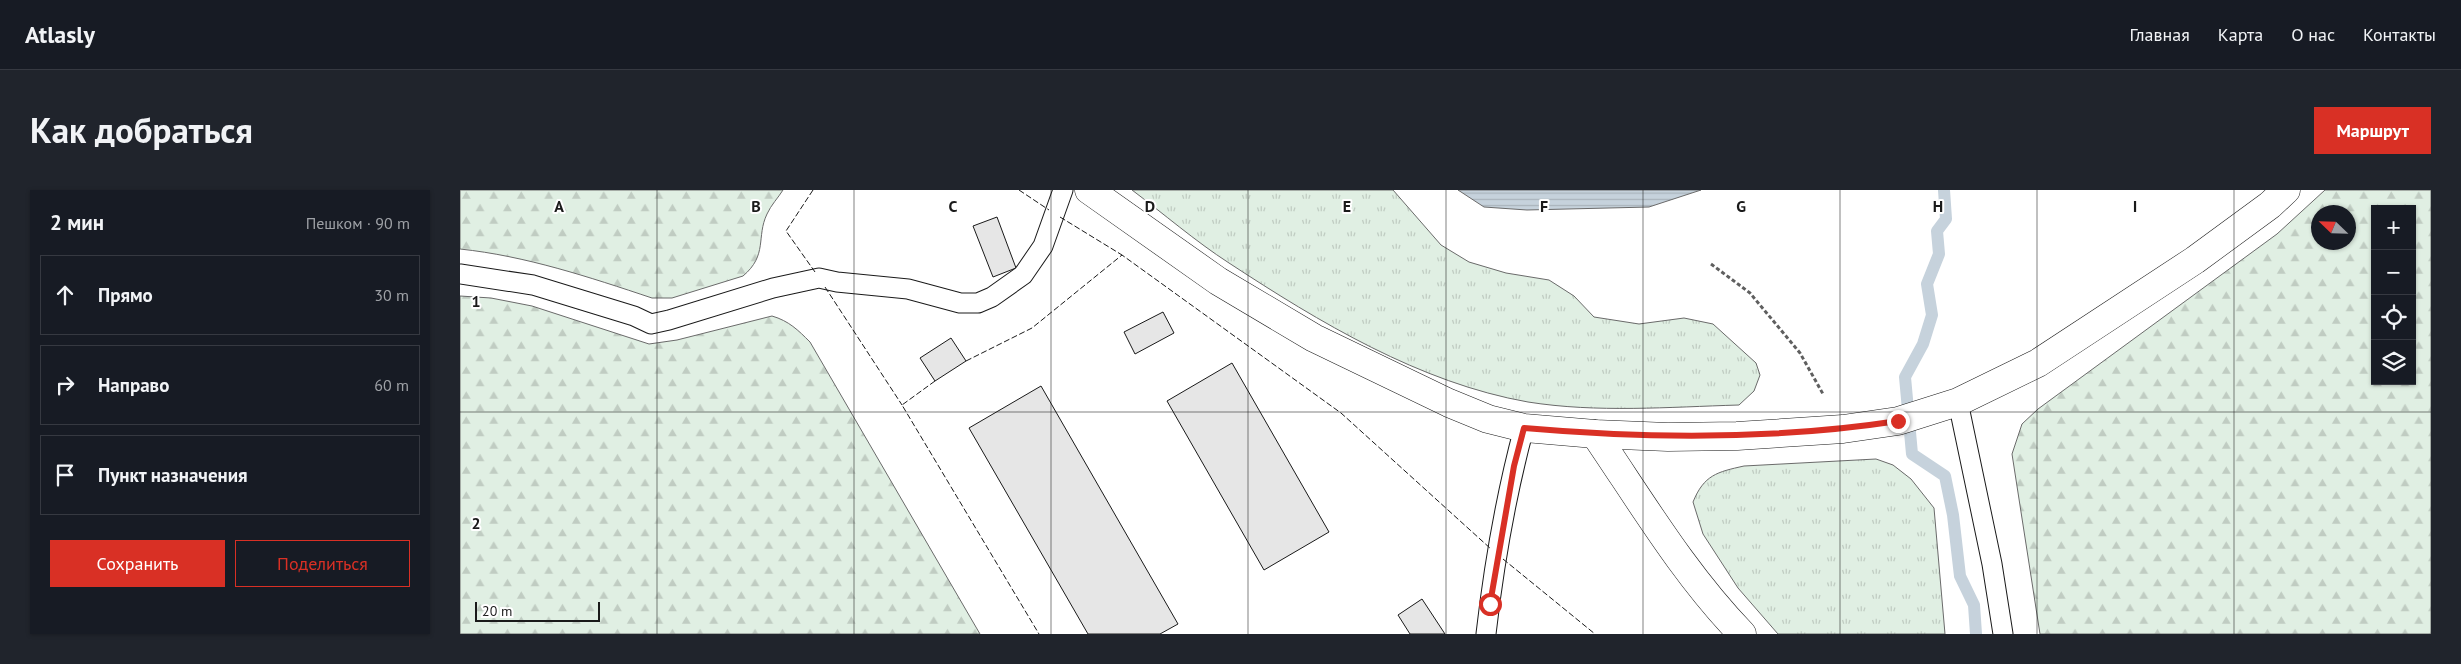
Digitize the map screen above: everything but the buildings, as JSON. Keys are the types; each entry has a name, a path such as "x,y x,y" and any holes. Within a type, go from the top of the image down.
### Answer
{"main road":[{"path":"1088,190 1218,281 1314,338 1449,403 1488,418 1524,428 1595,434 1737,436 1843,429 1898,421 1958,402 2038,363 2195,260 2270,206 2286,190"},
{"path":"1595,434 1670,547 1712,602 1742,634"}],"lane":[{"path":"460,274 533,285 634,316 651,324 774,288 819,278 837,282 908,288 960,303 978,303 992,297 1023,275 1043,246 1063,190"},
{"path":"1958,402 1992,564 2003,634"},
{"path":"1486,634 1497,554 1514,466 1524,428"}],"path":[{"path":"1711,264 1750,293 1800,353 1843,429"}],"green space":[{"path":"460,190 783,190 767,214 756,261 743,276 672,298 652,298 533,262 460,249"},
{"path":"1132,190 1393,190 1441,245 1469,262 1506,273 1549,280 1574,296 1594,317 1639,324 1684,318 1713,324 1756,363 1760,375 1754,391 1739,405 1633,408 1580,407 1528,402 1488,393 1448,381 1410,365 1372,348 1335,328 1216,255"},
{"path":"2325,190 2431,190 2431,634 2040,634 2012,454 2022,424 2038,409 2277,234"},
{"path":"460,296 491,298 532,306 649,344 677,340 772,316 788,323 810,342 980,634 460,634"},
{"path":"1876,459 1893,465 1911,479 1934,508 1945,634 1778,634 1738,588 1703,534 1693,502 1697,493 1707,480 1713,476 1726,470 1744,466"}],"shaded area":[{"path":"1458,190 1701,190 1649,207 1527,210 1484,207"}],"waterway":[{"path":"1944,190 1946,219 1937,231 1939,254 1927,284 1932,315 1923,344 1905,377 1912,454 1945,476 1953,515 1960,576 1974,605 1976,634"}],"fence":[{"path":"813,190 786,231 815,272"},
{"path":"1019,190 1049,210"},
{"path":"1060,217 1122,255"},
{"path":"966,361 1032,328 1122,255 1341,413 1491,549"},
{"path":"825,287 902,405"},
{"path":"935,381 902,405 1039,634"},
{"path":"1503,559 1595,634"}],"route":[{"path":"1490,604 1497,554 1514,466 1524,428 1595,434 1668,437 1737,436 1843,429 1898,421"}]}
